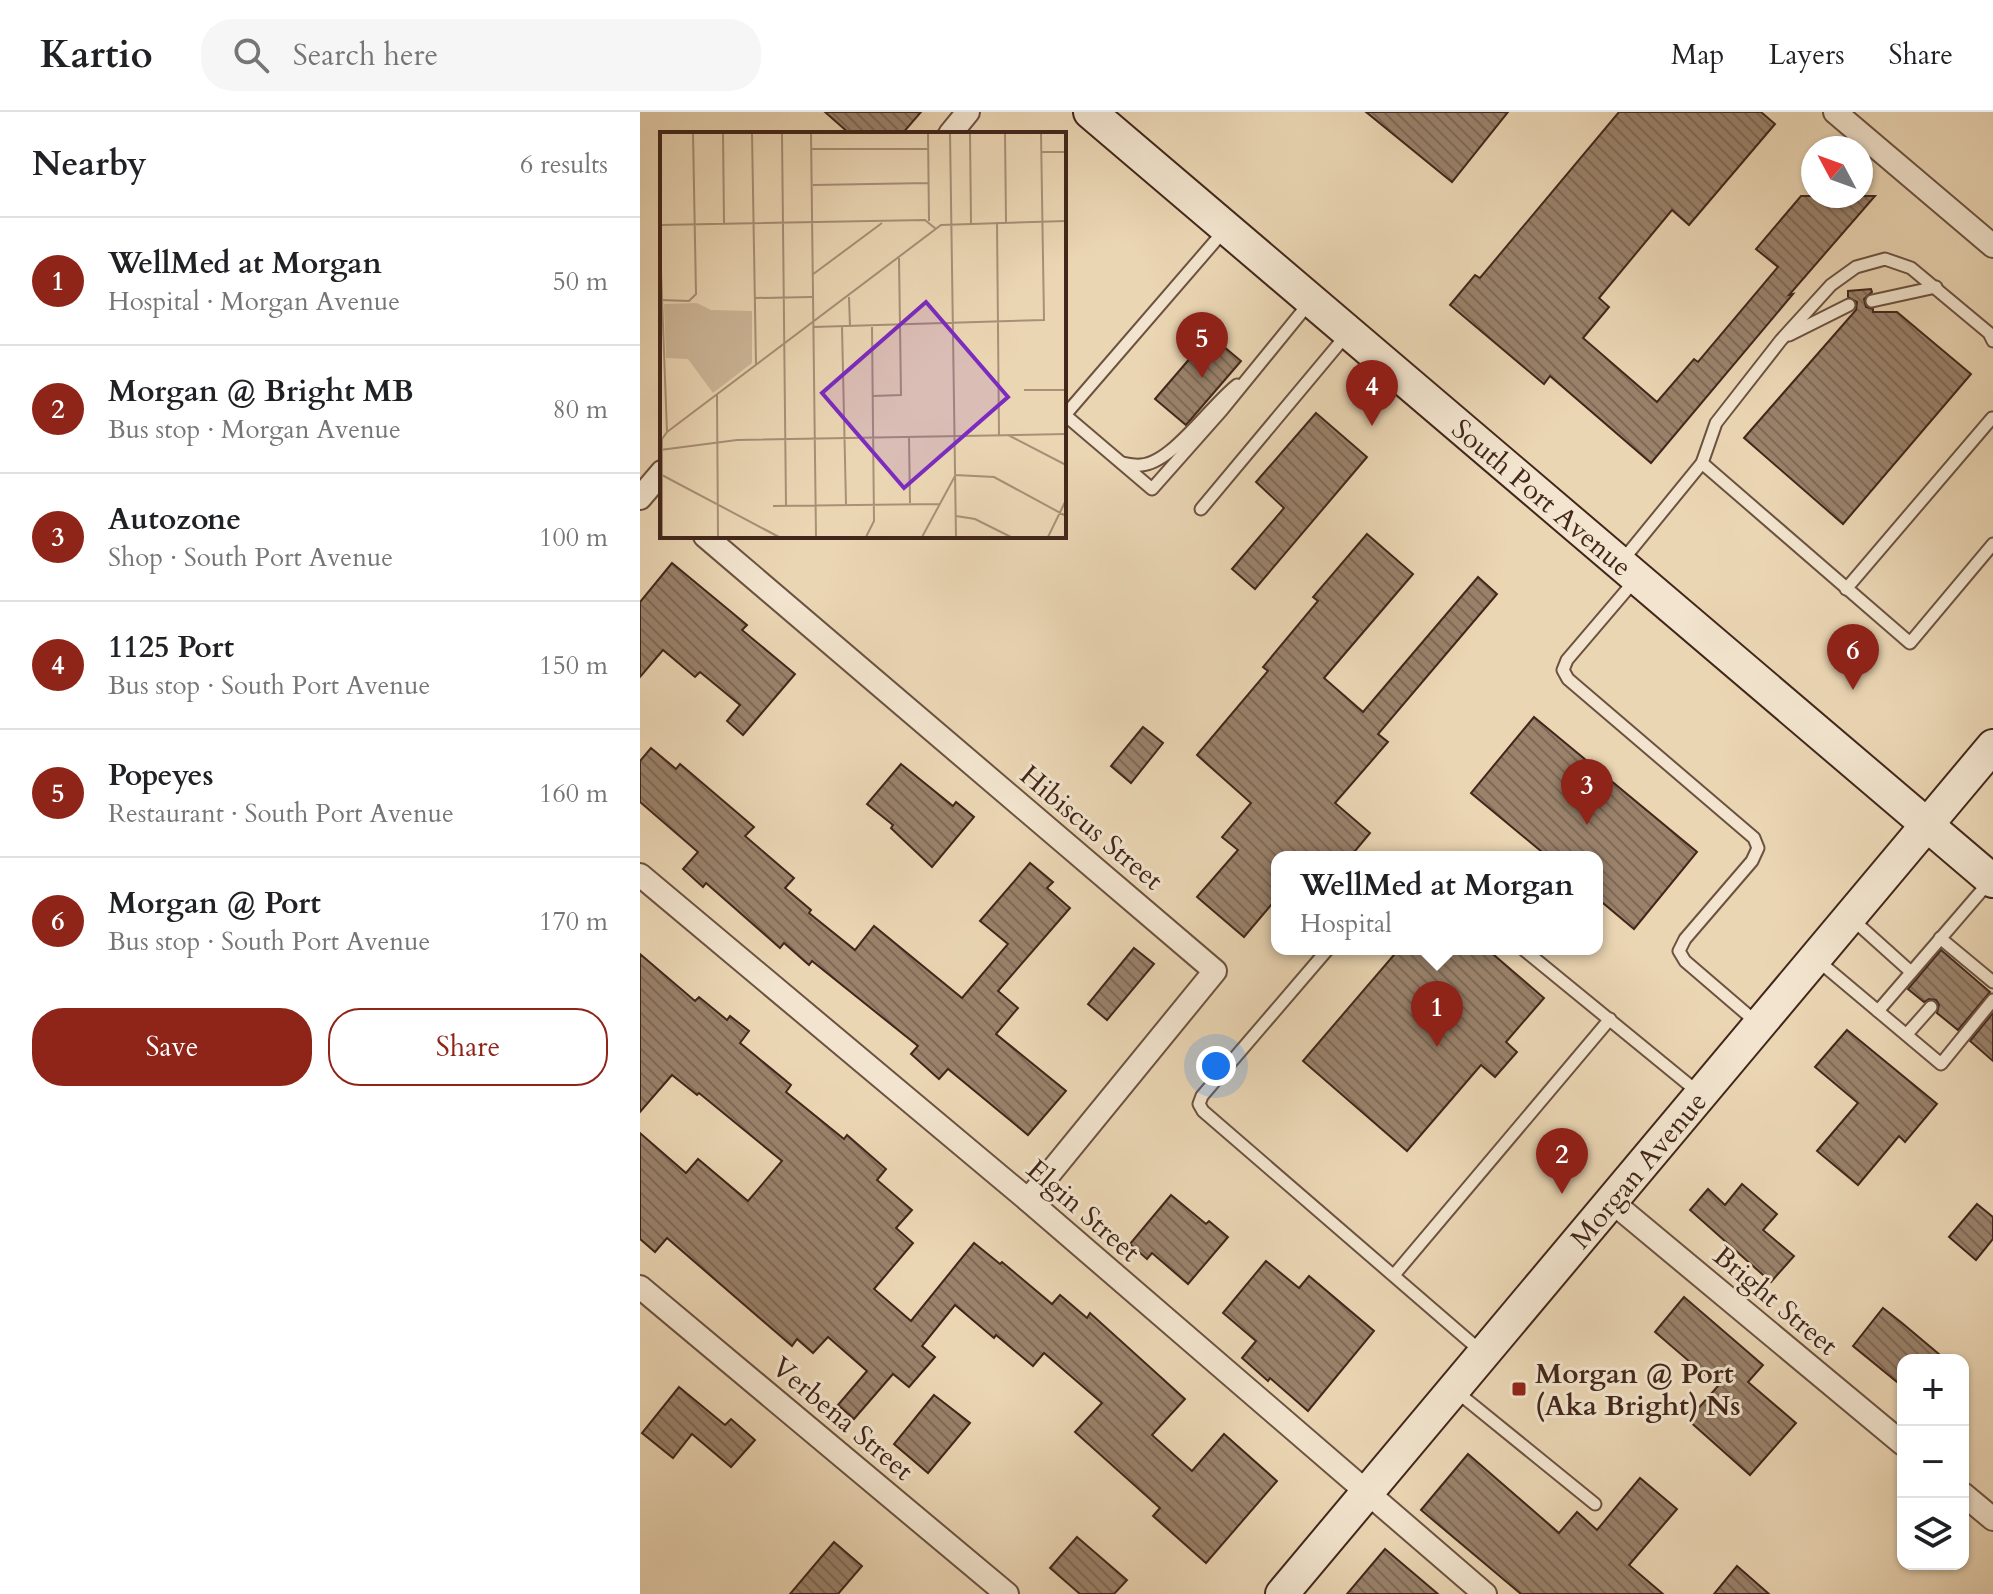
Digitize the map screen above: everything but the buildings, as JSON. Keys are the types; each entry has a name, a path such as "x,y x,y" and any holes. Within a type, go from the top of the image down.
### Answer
{"main road":[{"name":"South Port Avenue","path":"1090,112 1992,880"},
{"name":"Morgan Avenue","path":"1282,1594 1993,746"}],"street":[{"path":"952,132 968,112"},
{"path":"1835,112 1993,246"},
{"name":"Hibiscus Street","path":"707,538 1215,971 1028,1200"},
{"name":"Elgin Street","path":"640,875 1028,1200 1485,1594"},
{"name":"Bright Street","path":"1611,1201 1897,1439"},
{"name":"Verbena Street","path":"640,1287 1007,1594"},
{"path":"1968,1498 1993,1519"}],"lane":[{"path":"1066,414 1226,228"},
{"path":"1759,1024 1685,961 1679,951 1685,939 1752,861 1758,848 1754,838 1568,679 1563,670 1702,463 1716,423 1781,340 1831,285 1856,267 1885,259 1911,268 1992,334"},
{"path":"1872,301 1936,287"},
{"path":"1066,416 1152,489 1311,301"},
{"path":"1781,340 1849,305"},
{"path":"1201,509 1348,332"},
{"path":"1121,463 1141,465 1155,461 1173,449 1219,399 1254,371"},
{"path":"1846,589 1993,417"},
{"path":"1702,463 1910,643 1993,544"},
{"path":"1878,1011 1992,880"},
{"path":"1850,917 1911,972"},
{"path":"1940,938 1965,965 1993,982"},
{"path":"1323,955 1202,1096 1199,1104 1203,1111 1483,1354"},
{"path":"1530,955 1700,1095"},
{"path":"1816,958 1941,1064 1993,1000"},
{"path":"1907,1034 1931,1007"},
{"path":"1394,1275 1610,1019"},
{"path":"1453,1389 1595,1504"}],"place":[{"name":"Popeyes","path":"1202,378"},
{"name":"1125 Port","path":"1372,426"},
{"name":"Morgan @ Port","path":"1853,690"},
{"name":"Autozone","path":"1587,825"},
{"name":"WellMed at Morgan","path":"1437,1047"},
{"name":"Morgan @ Bright MB","path":"1562,1194"},
{"name":"Morgan @ Port (Aka Bright) Ns","path":"1519,1389"}]}
